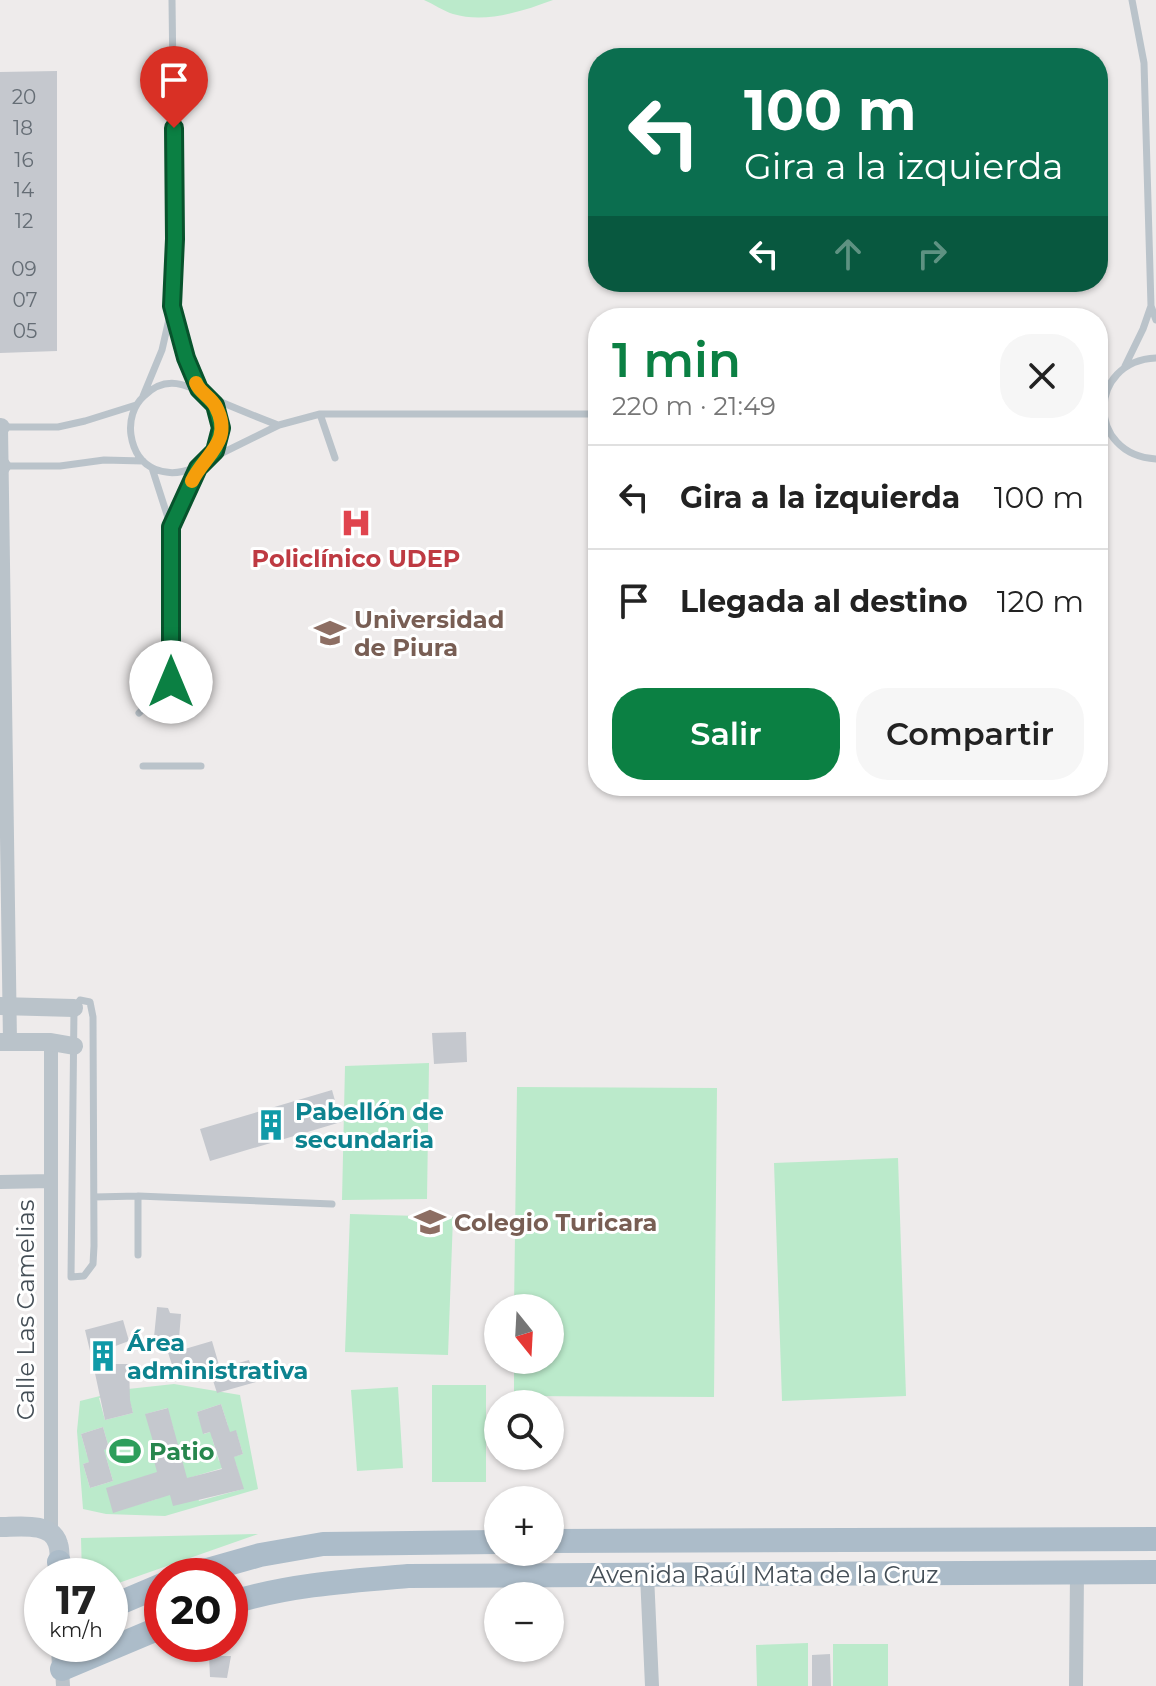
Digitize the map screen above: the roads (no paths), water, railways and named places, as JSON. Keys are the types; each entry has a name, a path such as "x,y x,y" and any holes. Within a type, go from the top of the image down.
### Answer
{"main road":[{"path":"0,1527 38,1527 51,1534"},
{"name":"Calle Las Camelias","path":"51,1534 58,1545 59,1558"},
{"name":"Avenida Raúl Mata de la Cruz","path":"564,1541 1156,1539"},
{"path":"248,1558 323,1544 484,1542"},
{"name":"Avenida Raúl Mata de la Cruz","path":"248,1597 326,1582 408,1576 1156,1572"},
{"path":"62,1678 144,1636"}],"street":[{"path":"0,427 5,1042 51,1042 74,1046"},
{"path":"5,1006 74,1008"},
{"name":"Calle Las Camelias","path":"51,1042 51,1534"},
{"path":"0,1182 51,1181"},
{"path":"1076,1686 1077,1572"},
{"path":"647,1575 652,1686"}],"lane":[{"path":"172,0 175,239 172,306 162,350 143,396 136,405 130,428 131,440 143,461 152,468 175,473 198,468 279,425 320,414 588,414"},
{"path":"1132,0 1144,63 1151,306 1156,320"},
{"path":"172,306 186,358 199,389"},
{"path":"1124,368 1138,342 1151,306"},
{"path":"1108,382 1134,362 1156,358"},
{"path":"1108,388 1112,380"},
{"path":"143,396 164,384 188,384 208,396 215,405 221,428 220,440 208,460"},
{"path":"208,396 279,425"},
{"path":"0,427 58,427 136,405"},
{"path":"320,414 335,458"},
{"path":"1108,428 1119,445 1131,454 1156,459"},
{"path":"1,466 143,461"},
{"path":"139,713 171,682 171,527 152,468"},
{"path":"171,527 198,468"},
{"path":"171,682 198,707"},
{"path":"143,766 201,766"},
{"path":"80,1000 90,1002 93,1017 94,1197 93,1264 84,1276 71,1277 74,1046 74,1008 80,1000"},
{"path":"138,1196 138,1255"},
{"path":"94,1197 332,1204"}],"place":[{"name":"Policlínico UDEP","path":"356,523"},
{"name":"Universidad de Piura","path":"330,633"},
{"name":"Pabellón de secundaria","path":"271,1125"},
{"name":"Colegio Turicara","path":"430,1222"},
{"name":"Área administrativa","path":"103,1356"},
{"name":"Patio","path":"125,1451"}]}
